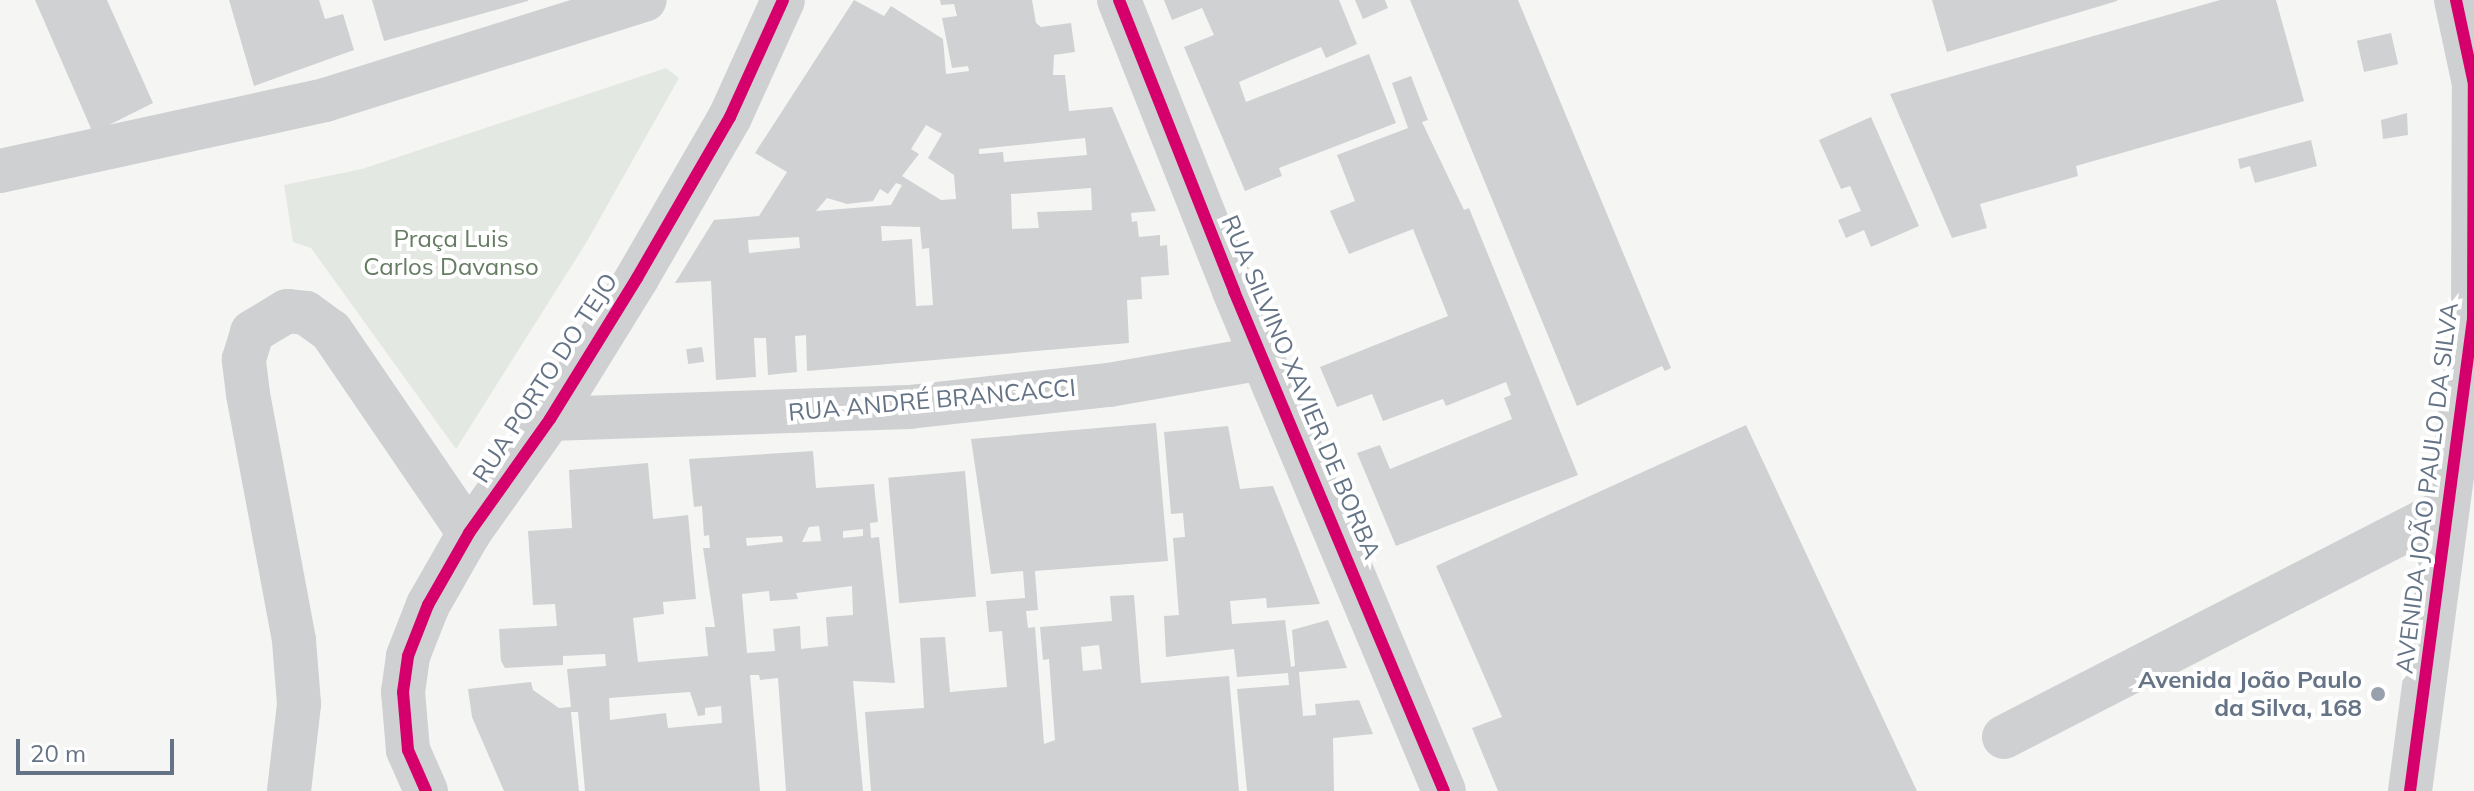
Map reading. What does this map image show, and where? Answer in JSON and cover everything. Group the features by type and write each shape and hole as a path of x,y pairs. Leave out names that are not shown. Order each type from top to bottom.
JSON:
{"street":[{"path":"0,171 325,100 645,0"},
{"name":"RUA PORTO DO TEJO","path":"426,791 408,750 403,692 408,656 428,605 469,533 550,419 730,117 783,0"},
{"name":"RUA SILVINO XAVIER DE BORBA","path":"1119,0 1263,358 1444,791"},
{"name":"AVENIDA JOÃO PAULO DA SILVA","path":"2410,791 2447,509 2470,374 2474,84 2456,0"},
{"path":"289,791 299,704 297,672 248,394 244,359 252,332 287,311 306,313 331,331 469,533"},
{"name":"RUA ANDRÉ BRANCACCI","path":"550,419 909,407 1109,385 1263,358"},
{"path":"2004,737 2447,509"}],"green space":[{"name":"Praça Luis Carlos Davanso","path":"666,68 679,78 586,243 456,449 311,248 293,242 284,185 362,169"}],"building":[{"path":"35,0 107,0 153,103 93,133"},
{"path":"229,0 319,0 325,19 343,14 354,50 254,86"},
{"path":"372,0 528,0 528,1 384,41"},
{"path":"854,0 884,16 891,6 943,39 946,74 969,71 968,66 952,68 942,18 957,16 954,4 941,5 940,0 1032,0 1036,23 1041,27 1071,23 1075,52 1054,55 1053,75 1065,75 1069,111 1112,107 1156,211 1131,213 1132,222 1137,221 1139,237 1160,235 1160,246 1167,245 1169,275 1141,277 1142,299 1127,300 1129,343 807,371 806,335 795,336 797,372 768,375 766,338 754,338 756,377 716,380 711,281 675,283 714,220 759,216 787,172 755,153","holes":["926,125 942,134 928,158 954,175 956,199 941,200 902,176 919,154 911,149","1085,138 1087,155 1004,162 1003,152 979,154 979,149","896,183 902,185 891,205 816,211 827,198 847,204 873,201 880,189 888,194","1091,188 1092,210 1037,212 1039,228 1012,229 1011,194","881,226 920,227 922,249 929,248 933,305 916,306 912,239 882,241","799,237 800,248 749,253 748,240"]},
{"path":"1164,0 1339,0 1357,44 1326,58 1321,47 1239,82 1246,102 1369,54 1396,123 1279,168 1282,176 1245,191 1184,47 1214,35 1202,8 1172,20"},
{"path":"1355,0 1385,0 1388,8 1363,19"},
{"path":"1410,0 1518,0 1671,368 1665,371 1662,366 1577,406"},
{"path":"1932,0 2117,0 2117,1 1947,52"},
{"path":"2220,0 2276,0 2304,101 2076,166 2078,176 1980,204 1987,228 1952,238 1890,94"},
{"path":"2391,33 2398,64 2364,72 2357,41"},
{"path":"1411,76 1428,120 1422,122 1464,210 1469,208 1578,475 1396,546 1357,453 1380,445 1390,469 1512,419 1504,398 1511,395 1506,382 1446,406 1443,399 1383,421 1372,394 1337,407 1320,367 1448,316 1413,229 1349,254 1330,211 1355,201 1337,155 1408,128 1392,83"},
{"path":"2407,113 2408,135 2383,139 2381,120"},
{"path":"1871,117 1919,226 1871,247 1864,230 1846,238 1838,220 1861,211 1850,186 1841,189 1819,140"},
{"path":"2311,140 2317,166 2255,183 2250,166 2240,169 2238,159"},
{"path":"702,347 704,362 688,364 686,349"},
{"path":"1156,423 1168,561 1035,571 1038,610 1026,611 1028,628 1035,627 1044,744 1055,740 1049,659 1043,660 1040,627 1112,621 1110,596 1134,595 1141,683 1229,676 1239,791 871,791 865,712 924,708 920,638 945,637 950,692 1007,687 1002,631 989,632 986,601 1025,598 1023,571 991,574 971,439","holes":["1099,645 1102,669 1083,671 1081,647"]},
{"path":"1746,425 1917,791 1498,791 1472,728 1502,717 1436,566"},
{"path":"1228,426 1240,489 1273,486 1320,604 1267,608 1266,598 1230,601 1232,624 1285,620 1291,667 1295,666 1292,630 1328,620 1347,668 1299,672 1303,716 1316,715 1315,704 1359,700 1373,734 1333,738 1334,791 1247,791 1237,689 1289,685 1288,673 1237,677 1234,649 1166,657 1164,616 1179,615 1173,538 1185,537 1183,513 1171,514 1164,432"},
{"path":"813,451 816,488 874,484 878,522 870,523 871,538 879,537 895,683 853,681 863,791 786,791 778,678 760,680 759,675 750,675 760,791 585,791 578,712 571,712 579,791 504,791 472,717 468,689 531,682 533,690 559,708 571,707 567,669 606,666 605,654 563,656 563,665 505,668 501,661 499,629 557,626 555,604 533,605 528,531 572,528 569,470 648,463 653,519 688,515 696,599 663,602 664,614 633,618 638,662 708,656 705,627 715,627 703,548 710,548 709,535 704,536 702,506 694,507 689,459","holes":["819,526 821,541 802,542 809,527","863,529 863,536 843,538 843,531","782,536 783,542 747,546 746,538","852,586 853,615 826,617 828,646 801,649 800,626 773,629 775,651 747,653 742,594 769,591 770,601 798,599 796,593","690,692 698,716 705,715 705,708 721,706 722,723 668,728 666,713 610,720 609,698"]},
{"path":"965,471 976,597 899,603 888,478"}],"cycle path":[{"path":"426,791 408,750 403,692 408,656 428,605 469,533 550,419 637,278 730,117 783,0"},
{"path":"1119,0 1234,291 1444,791"},
{"path":"2410,791 2473,319 2474,84 2456,0"}],"place":[{"name":"Avenida João Paulo da Silva, 168","path":"2378,694"}]}
